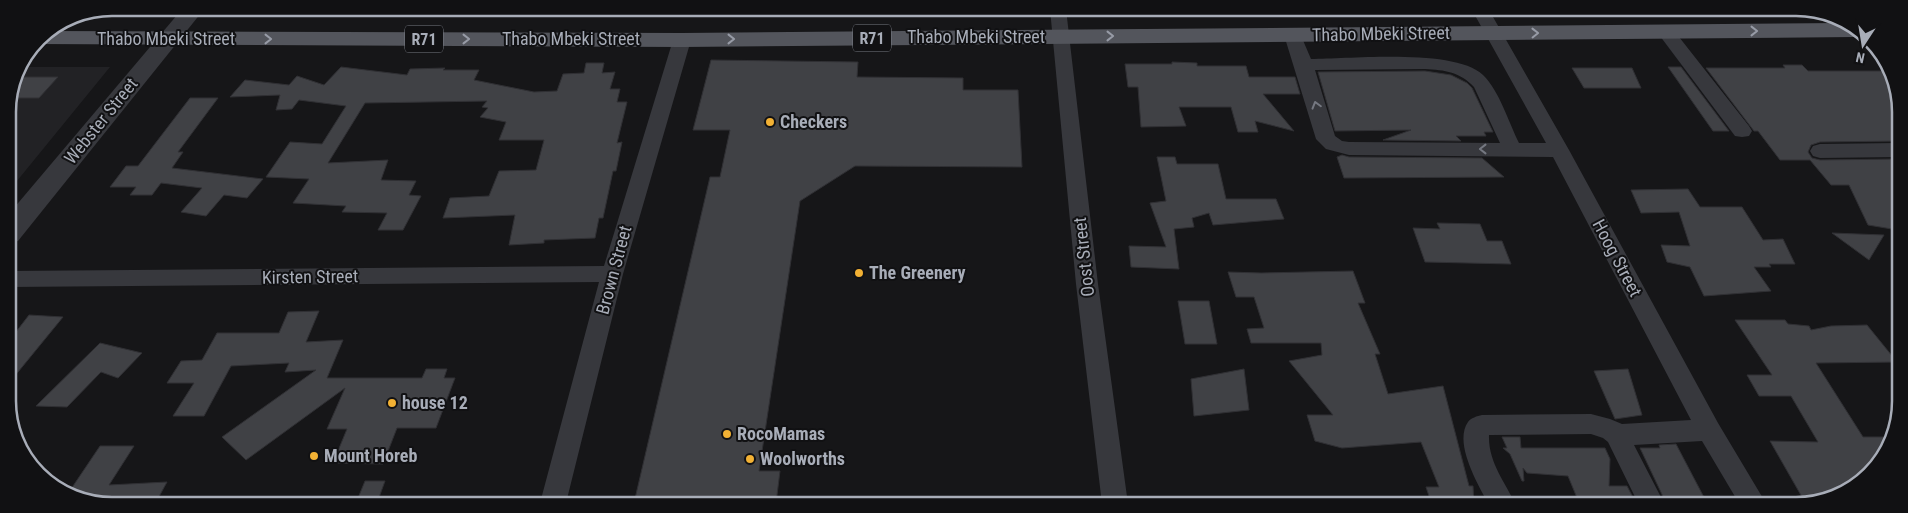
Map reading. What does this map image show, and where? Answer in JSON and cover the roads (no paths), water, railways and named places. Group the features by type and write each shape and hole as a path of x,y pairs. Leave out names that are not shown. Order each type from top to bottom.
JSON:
{"main road":[{"name":"Thabo Mbeki Street","path":"51,38 682,40 1846,30"}],"street":[{"name":"Webster Street","path":"16,224 187,16"},
{"name":"Oost Street","path":"1059,16 1087,284 1114,497"},
{"name":"Hoog Street","path":"1483,16 1559,150 1709,430 1749,497"},
{"path":"1666,32 1742,131"},
{"path":"1293,35 1326,139 1336,147 1359,149 1559,150"},
{"name":"Brown Street","path":"554,497 612,274 682,40"},
{"path":"1304,65 1425,63 1443,64 1466,70 1482,84 1512,149"},
{"path":"1820,151 1892,150"},
{"name":"Kirsten Street","path":"16,280 612,274"},
{"path":"1499,497 1477,455 1475,445 1477,428 1482,425 1591,424 1610,429 1617,435 1648,497"},
{"path":"1617,435 1709,430"}],"place":[{"name":"Checkers","path":"770,122"},
{"name":"The Greenery","path":"859,273"},
{"name":"house 12","path":"392,403"},
{"name":"RocoMamas","path":"727,434"},
{"name":"Mount Horeb","path":"314,456"},
{"name":"Woolworths","path":"750,459"}]}
